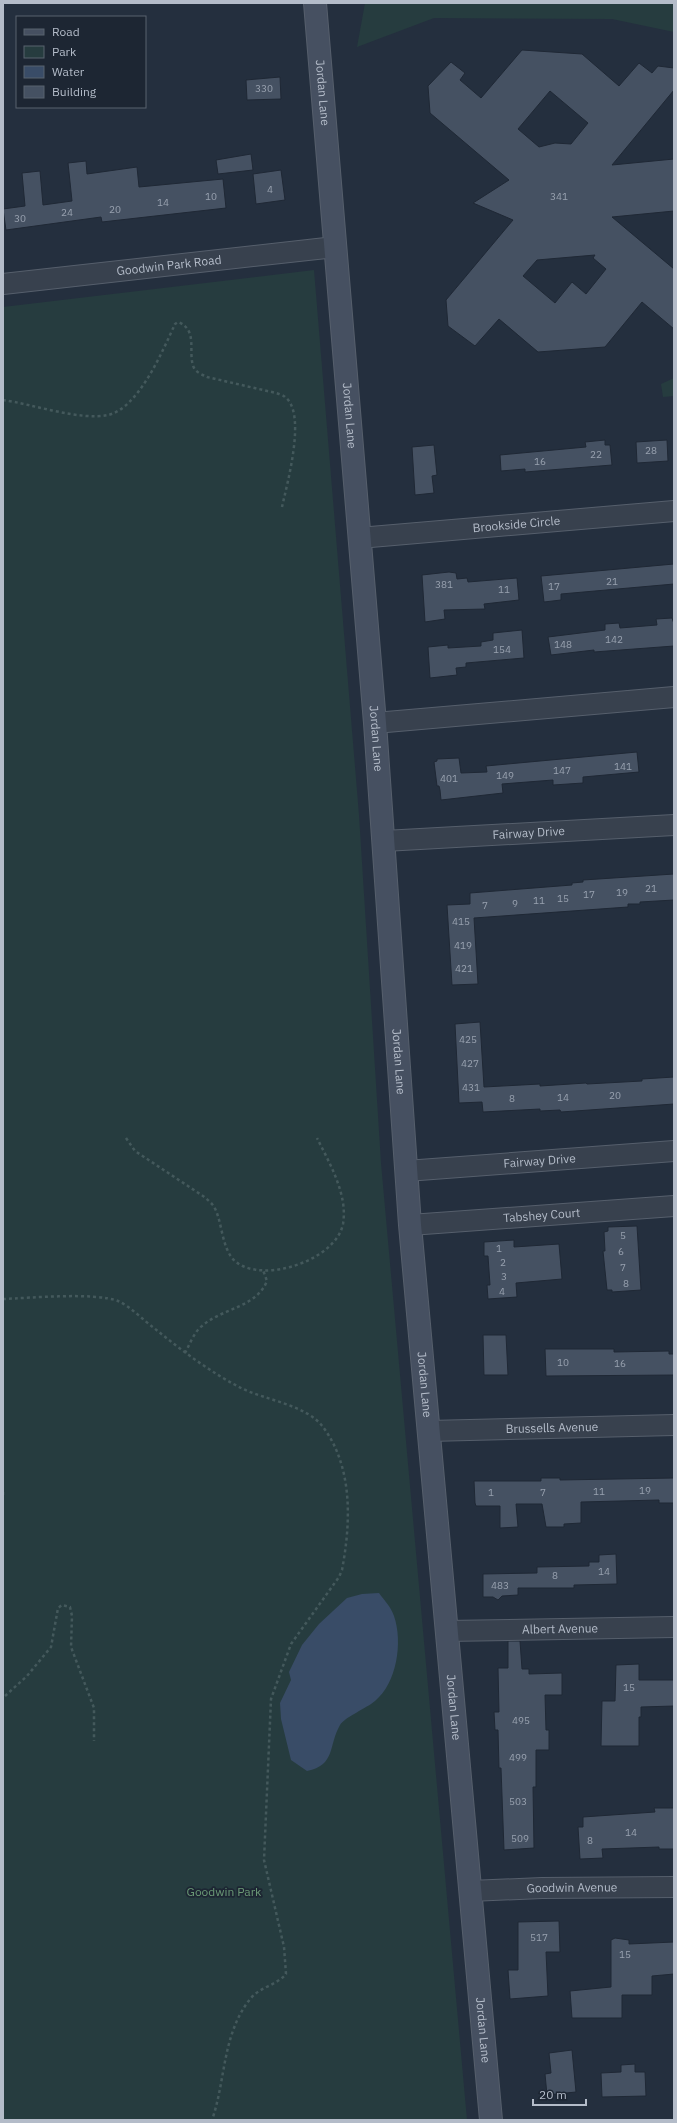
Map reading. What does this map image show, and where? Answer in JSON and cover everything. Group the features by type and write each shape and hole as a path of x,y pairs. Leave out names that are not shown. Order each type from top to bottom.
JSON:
{"main road":[{"name":"Jordan Lane","path":"315,3 375,723 410,1225 491,2120"}],"street":[{"name":"Goodwin Park Road","path":"3,284 335,247"},
{"name":"Brookside Circle","path":"359,538 674,511"},
{"path":"375,723 674,697"},
{"name":"Fairway Drive","path":"384,841 674,824"},
{"name":"Fairway Drive","path":"406,1171 674,1151"},
{"name":"Tabshey Court","path":"410,1225 674,1206"},
{"name":"Brussells Avenue","path":"429,1431 674,1425"},
{"name":"Albert Avenue","path":"446,1631 674,1627"},
{"name":"Goodwin Avenue","path":"470,1891 542,1888 674,1887"}],"path":[{"path":"3,400 78,414 111,414 138,393 155,367 175,324 178,322 185,325 189,331 193,364 198,372 207,377 285,397 291,407 295,428 294,445 282,507"},
{"path":"126,1138 135,1150 213,1204 224,1240 235,1261 245,1267 263,1270 279,1270 307,1260 332,1245 342,1226 344,1215 340,1191 317,1138"},
{"path":"185,1352 200,1327 221,1314 254,1299 267,1281 263,1270"},
{"path":"3,1298 96,1297 119,1301 185,1352 241,1388 303,1412 318,1421 337,1454 345,1478 348,1500 347,1526 342,1570 339,1577 291,1644 271,1698 264,1860 284,1946 286,1974 283,1978 259,1991 241,2012 228,2045 212,2120"},
{"path":"5,1696 32,1671 51,1647 58,1608 62,1605 70,1607 72,1616 71,1647 94,1708 94,1741"}],"green space":[{"path":"365,3 674,3 674,32 612,19 434,18 357,47"},
{"name":"Goodwin Park","path":"314,270 359,815 381,1163 467,2120 3,2120 3,307"},
{"path":"674,378 674,396 663,397 661,384"}],"water":[{"path":"379,1593 391,1610 397,1626 398,1650 389,1684 375,1701 346,1719 340,1725 327,1759 323,1764 307,1771 291,1760 281,1719 280,1703 291,1680 289,1672 302,1645 319,1624 347,1598 362,1594"}],"building":[{"path":"522,50 582,54 619,86 639,63 652,73 658,66 674,68 674,90 612,165 674,159 674,211 612,217 674,269 674,329 642,302 605,347 538,352 499,319 475,346 448,326 446,300 513,220 473,203 509,180 430,113 428,86 451,62 465,73 460,80 481,98","holes":["550,91 588,123 571,144 555,143 539,147 518,129","595,255 593,258 606,269 586,294 572,282 555,303 523,276 537,260"]},
{"path":"280,77 281,99 247,100 246,80"},
{"path":"251,154 253,170 218,174 216,160"},
{"path":"86,161 87,174 137,167 139,187 223,179 226,208 102,222 101,217 6,230 3,209 25,206 22,173 40,171 43,205 72,201 68,163"},
{"path":"281,170 285,200 256,204 253,174"},
{"path":"605,440 605,445 610,445 612,465 525,472 525,469 501,471 500,455 586,447 585,442"},
{"path":"667,440 668,461 637,463 636,442"},
{"path":"434,445 437,475 432,476 434,493 415,495 412,447"},
{"path":"674,564 674,584 561,594 561,600 544,602 541,576"},
{"path":"449,572 456,573 457,579 467,578 468,582 517,578 519,600 484,604 485,609 444,610 445,619 425,622 422,575"},
{"path":"672,618 674,624 674,646 594,652 594,650 551,655 548,637 605,630 605,624 619,623 620,628 657,625 656,619"},
{"path":"522,630 524,658 466,663 466,667 456,668 457,675 430,678 428,647 448,645 448,648 481,646 481,642 493,640 493,633"},
{"path":"637,752 639,772 583,777 583,783 553,785 553,780 502,784 503,793 441,800 439,786 437,786 434,762 437,761 437,759 459,758 461,773 487,772 486,766"},
{"path":"674,874 674,900 640,902 640,904 628,904 628,907 474,918 478,984 452,985 447,905 470,904 470,893 572,885 572,883 583,882 583,880"},
{"path":"480,1022 484,1087 540,1084 540,1086 587,1084 642,1081 642,1079 674,1077 674,1104 561,1112 560,1110 540,1111 540,1109 483,1112 482,1102 459,1103 455,1024"},
{"path":"637,1226 641,1290 612,1292 612,1290 607,1290 603,1251 605,1251 604,1232 608,1231 608,1227"},
{"path":"514,1240 514,1247 559,1244 562,1279 516,1283 517,1297 488,1299 487,1285 490,1285 488,1256 484,1256 484,1242"},
{"path":"483,1335 506,1335 508,1375 484,1375"},
{"path":"545,1349 614,1349 614,1352 669,1351 669,1354 674,1354 674,1375 546,1376"},
{"path":"541,1478 560,1478 560,1480 674,1478 674,1503 659,1503 659,1500 581,1502 581,1523 564,1524 564,1527 546,1527 542,1504 516,1504 518,1527 500,1528 500,1506 476,1506 474,1481 541,1481"},
{"path":"616,1554 617,1584 574,1585 574,1588 518,1588 518,1595 502,1596 498,1600 493,1597 483,1597 483,1574 537,1573 537,1567 589,1566 589,1562 599,1562 599,1555"},
{"path":"508,1641 520,1641 522,1669 529,1669 529,1674 562,1673 562,1695 545,1695 546,1730 549,1730 549,1750 536,1750 536,1787 533,1787 534,1848 504,1850 501,1768 499,1768 498,1730 495,1730 494,1712 499,1712 498,1668 508,1668"},
{"path":"639,1664 639,1680 674,1680 674,1706 641,1707 641,1717 639,1717 639,1746 601,1746 602,1701 615,1701 616,1665"},
{"path":"654,1808 674,1808 674,1849 659,1849 659,1847 602,1849 603,1858 580,1859 578,1827 583,1827 583,1817 655,1812"},
{"path":"559,1921 560,1952 546,1952 548,1996 510,1999 508,1970 518,1970 518,1922"},
{"path":"615,1938 629,1940 629,1944 674,1942 674,1974 652,1976 652,1995 622,1995 622,2018 572,2018 570,1991 611,1987 611,1940"},
{"path":"572,2050 576,2092 547,2095 545,2074 551,2073 549,2053"},
{"path":"635,2064 635,2072 645,2072 646,2096 602,2097 601,2073 621,2072 621,2065"}]}
